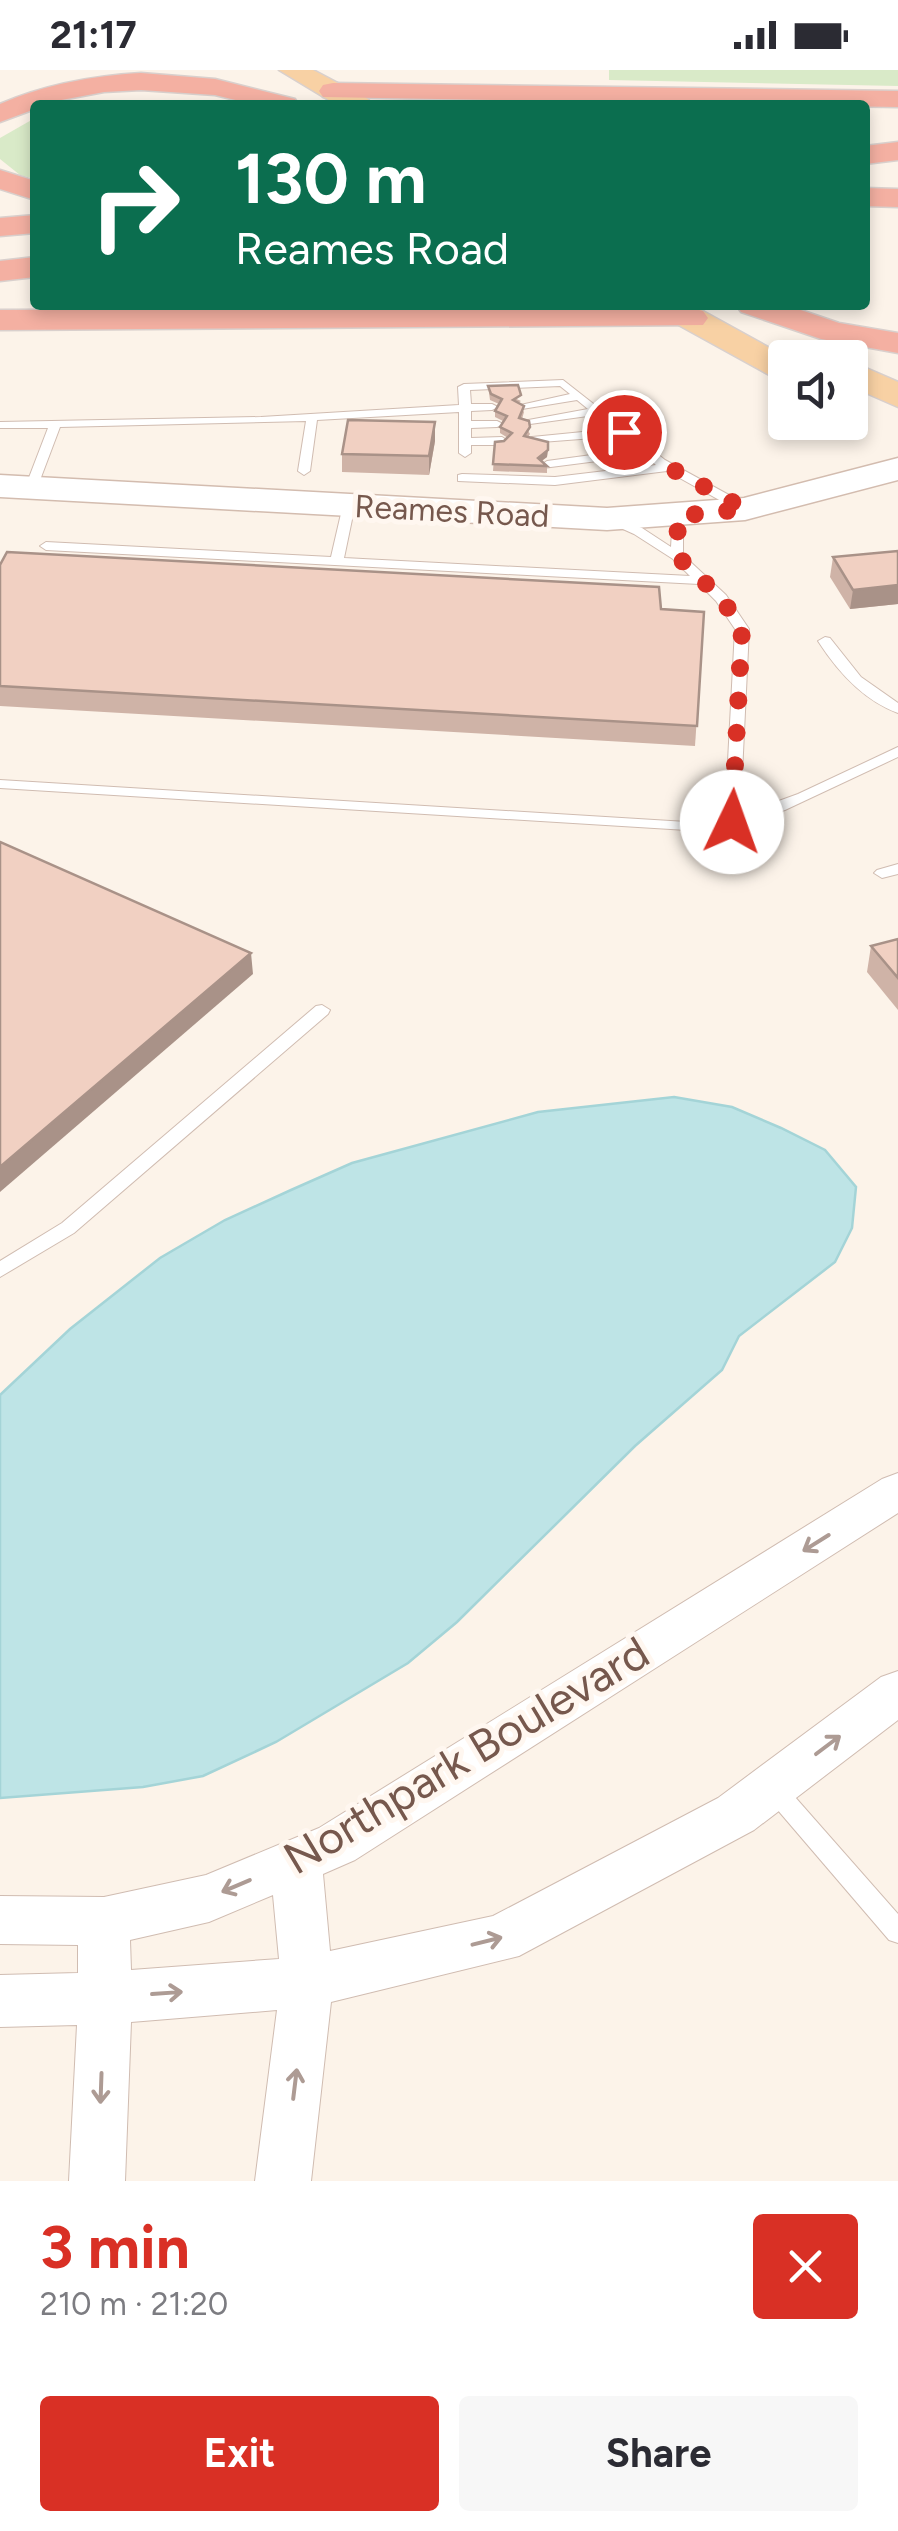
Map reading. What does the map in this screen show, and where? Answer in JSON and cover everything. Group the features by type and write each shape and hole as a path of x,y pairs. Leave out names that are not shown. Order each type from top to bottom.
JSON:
{"highway":[{"path":"36,100 131,82 213,86 266,100"},
{"path":"616,100 898,99"},
{"path":"0,114 30,102"},
{"path":"870,142 898,139"},
{"path":"870,154 898,151"},
{"path":"870,171 898,168"},
{"path":"0,179 30,189"},
{"path":"870,183 898,180"},
{"path":"870,197 898,198"},
{"path":"0,227 30,224"},
{"path":"0,240 30,237"},
{"path":"0,258 30,255"},
{"path":"0,271 30,268"},
{"path":"768,310 833,332 898,344"},
{"path":"0,320 679,312"}],"main road":[{"path":"246,70 331,100"},
{"path":"293,70 333,100"},
{"path":"737,310 791,340"},
{"path":"679,312 768,361"},
{"path":"868,381 898,396"},
{"path":"868,413 898,429"},
{"name":"Reames Road","path":"8,488 349,506 464,466 607,519 745,509 898,468"}],"street":[{"name":"Northpark Boulevard","path":"0,1920 104,1921 209,1898 336,1844 898,1490"},
{"path":"0,2001 104,1998 307,1982 501,1939 736,1814 898,1692"},
{"path":"283,2181 307,1982 296,1861"},
{"path":"97,2181 104,1921"}],"lane":[{"path":"464,466 464,387 563,383 669,468 745,509"},
{"path":"522,406 579,396"},
{"path":"0,426 312,417 492,407"},
{"path":"527,423 597,411"},
{"path":"304,471 312,417"},
{"path":"8,488 54,424"},
{"path":"466,424 497,424"},
{"path":"532,441 624,432"},
{"path":"464,466 498,446"},
{"path":"547,459 646,451"},
{"path":"464,466 554,481 669,468"},
{"path":"337,561 349,506"},
{"path":"677,556 678,516"},
{"path":"607,519 638,531 677,556 734,612 742,629 732,822"},
{"path":"46,546 702,580"},
{"path":"825,640 841,667 858,684 898,709"},
{"path":"0,784 703,827 806,799 898,751"},
{"path":"0,1270 68,1228 322,1010"},
{"path":"772,1787 898,1932"}],"green space":[{"path":"609,70 898,70 898,86 609,80"},
{"path":"30,121 30,178 20,175 0,159 0,138"}],"water":[{"path":"674,1097 732,1107 825,1150 856,1187 852,1228 835,1262 739,1336 722,1370 635,1446 457,1622 408,1663 276,1742 203,1776 143,1787 0,1798 0,1395 70,1329 160,1258 225,1220 352,1163 538,1112"}],"building":[{"path":"518,385 521,395 513,400 524,406 519,418 529,421 530,427 524,436 548,442 548,450 538,458 547,466 493,464 495,442 504,441 512,433 500,427 507,416 495,411 502,399 491,394 488,386"},
{"path":"348,420 435,422 429,456 342,454"},
{"path":"898,551 898,585 853,590 833,557"},
{"path":"7,552 659,587 661,609 704,612 697,726 0,686 0,565"},
{"path":"0,842 251,953 0,1167"},
{"path":"898,939 898,978 871,946"}],"route":[{"path":"624,432 661,463 745,509 678,516 675,536 677,556 734,612 742,629 732,822"}]}
